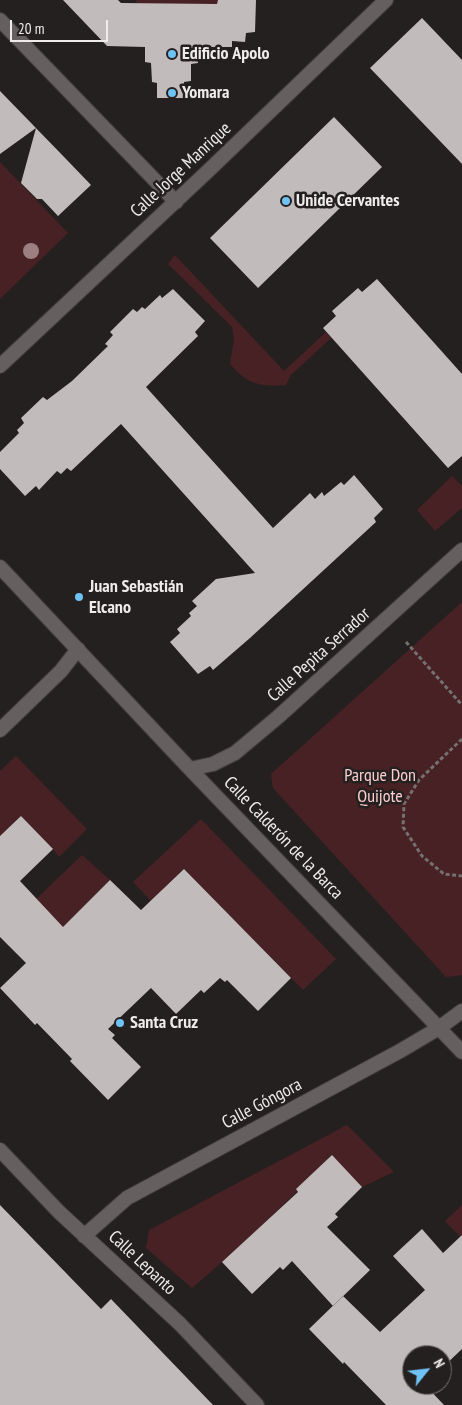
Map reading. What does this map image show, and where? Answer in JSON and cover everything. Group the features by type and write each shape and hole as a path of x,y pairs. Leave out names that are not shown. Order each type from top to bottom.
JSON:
{"street":[{"name":"Calle Jorge Manrique","path":"0,366 176,202 386,0"},
{"path":"0,20 176,202"},
{"name":"Calle Pepita Serrador","path":"190,769 213,764 236,753 462,550"},
{"name":"Calle Calderón de la Barca","path":"0,567 190,769 462,1052"},
{"path":"0,730 61,671 78,649"},
{"name":"Calle Góngora","path":"84,1236 127,1198 400,1051 439,1028 462,1011"},
{"name":"Calle Lepanto","path":"0,1150 84,1236 180,1324 257,1405"}],"path":[{"path":"406,642 462,705"},
{"path":"462,740 419,780 404,804 403,827 422,856 444,874 462,876"}],"green space":[{"path":"137,0 219,0 217,4 176,11 135,2"},
{"path":"0,162 68,233 0,299"},
{"path":"175,255 284,371 326,332 331,338 291,375 286,385 261,385 248,380 230,364 234,339 232,327 168,264"},
{"path":"452,476 462,486 462,508 435,531 417,510"},
{"name":"Parque Don Quijote","path":"462,602 462,975 446,977 273,788 271,774"},
{"path":"16,756 87,829 59,857 21,816 0,836 0,771"},
{"path":"201,819 336,959 303,990 255,941 252,943 184,869 151,901 133,882"},
{"path":"82,855 110,880 85,905 70,940 34,901"},
{"path":"347,1125 394,1172 362,1187 331,1155 264,1224 192,1288 146,1248 149,1230"},
{"path":"462,1205 462,1235 460,1237 445,1221"}],"building":[{"name":"Edificio Apolo","path":"63,0 217,4 218,0 256,0 255,32 246,33 245,42 232,41 232,47 198,47 198,63 191,64 191,81 184,82 184,98 157,98 157,83 152,82 151,63 145,62 145,47 107,46"},
{"path":"422,18 462,60 462,164 370,68"},
{"path":"0,91 36,128 0,154"},
{"path":"334,117 382,167 258,288 210,238"},
{"path":"36,128 91,185 58,216 42,199 37,199 21,183"},
{"path":"377,279 462,374 462,456 448,468 323,328 336,316 332,311 358,288 362,292"},
{"path":"173,289 205,321 195,332 198,336 146,387 273,528 310,493 315,499 322,492 324,496 341,482 344,485 354,475 383,509 374,518 376,522 250,638 213,670 210,666 198,674 170,642 180,633 177,629 191,616 189,613 197,606 192,601 216,579 255,573 121,424 71,471 67,468 61,474 57,471 39,490 36,486 25,496 0,469 0,452 19,433 17,430 24,423 21,418 43,397 47,400 72,381 108,346 105,344 113,335 110,332 133,309 137,312 142,307 145,309 160,295 162,298"},
{"path":"21,816 53,849 20,881 63,927 110,880 141,910 184,869 291,978 258,1011 227,980 225,982 220,978 204,993 201,990 176,1014 151,988 108,1029 115,1035 112,1038 141,1067 108,1100 70,1061 72,1059 37,1023 35,1025 0,988 26,963 0,937 0,836"},
{"path":"332,1155 362,1187 335,1214 338,1217 327,1227 370,1270 333,1306 292,1261 283,1270 280,1267 252,1294 222,1262 298,1192 296,1189"},
{"path":"0,1205 101,1309 111,1299 213,1405 0,1405"},
{"path":"422,1229 443,1253 462,1235 462,1349 452,1358 452,1345 402,1345 402,1395 434,1395 444,1405 386,1405 309,1329 343,1296 380,1332 425,1290 393,1256"}],"place":[{"name":"Edificio Apolo","path":"172,54"},
{"name":"Yomara","path":"172,93"},
{"name":"Unide Cervantes","path":"286,201"},
{"name":"Juan Sebastián Elcano","path":"79,597"},
{"name":"Santa Cruz","path":"120,1023"}]}
